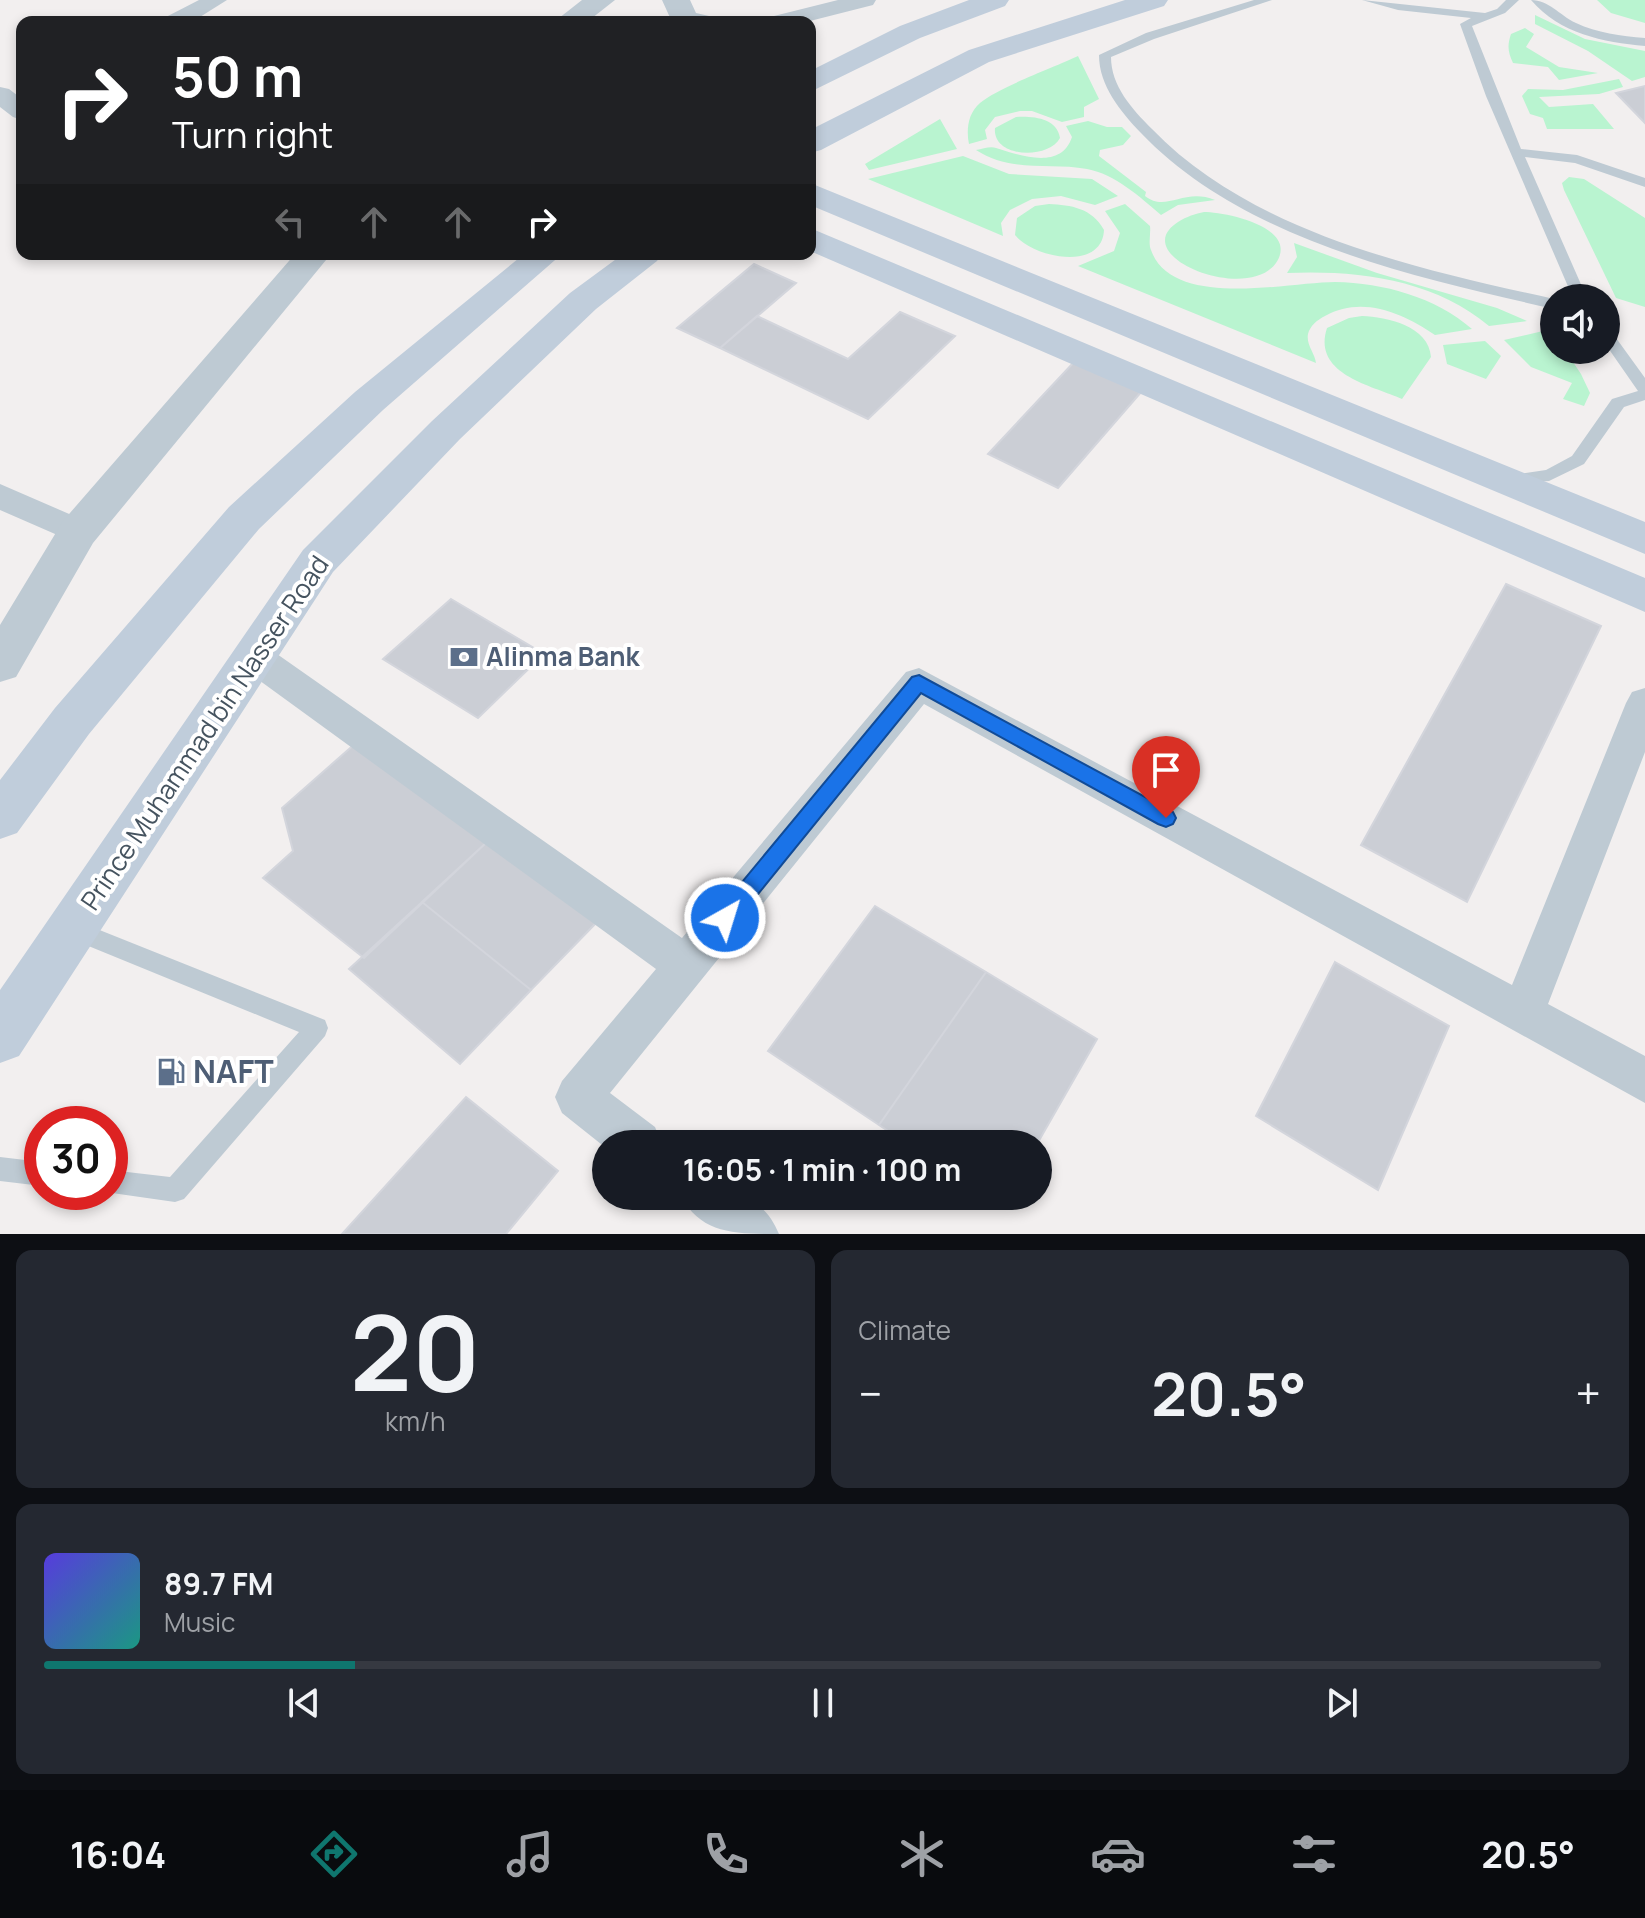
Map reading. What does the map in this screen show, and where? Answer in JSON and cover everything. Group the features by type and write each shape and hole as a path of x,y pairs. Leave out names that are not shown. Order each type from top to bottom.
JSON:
{"main road":[{"path":"816,80 910,32 995,0"},
{"path":"816,140 979,56 1154,0"},
{"path":"816,195 1645,539"},
{"path":"816,241 1645,596"},
{"path":"0,818 72,721 244,518 369,401 538,260"},
{"name":"Prince Muhammad bin Nasser Road","path":"0,1037 318,561 446,430 583,301 637,260"}],"street":[{"path":"185,16 216,0"},
{"path":"577,16 601,0"},
{"path":"802,16 865,0"},
{"path":"0,94 16,107"},
{"path":"0,664 78,532 309,260"},
{"path":"0,496 78,532"},
{"path":"254,657 686,965"},
{"path":"620,1130 578,1097 919,683 1645,1081"},
{"path":"1522,1014 1645,703"},
{"path":"723,1210 754,1234"}],"lane":[{"path":"1266,0 1150,36 1105,55 1110,81 1146,135 1171,159 1206,182 1318,237 1389,263 1540,301"},
{"path":"1368,0 1398,7 1482,16"},
{"path":"1513,0 1501,11 1466,24 1516,152 1574,284"},
{"path":"1537,0 1561,21 1604,36 1645,42"},
{"path":"1516,152 1577,159 1645,183"},
{"path":"1503,480 1549,475 1578,460 1618,403 1645,392 1620,355"},
{"path":"72,929 317,1028 175,1190 128,1184"},
{"path":"0,1169 24,1172"}],"green space":[{"path":"1597,0 1645,0 1645,23 1611,13"},
{"path":"1535,15 1585,39 1645,51 1645,77 1632,81 1588,51 1535,24"},
{"path":"1525,28 1534,34 1526,47 1559,67 1598,73 1559,80 1548,67 1513,63 1509,49 1511,34"},
{"path":"1078,56 1099,99 1084,107 1084,117 1062,122 1032,111 1020,111 995,117 985,130 987,139 969,144 969,122 980,103 1012,84"},
{"path":"1619,79 1623,87 1599,94 1539,97 1549,107 1593,104 1614,129 1547,129 1543,118 1530,114 1522,96 1528,89 1563,90"},
{"path":"1016,117 1049,122 1060,138 1044,150 1011,150 996,138 995,128"},
{"path":"940,119 957,149 869,170 865,164"},
{"path":"1088,121 1107,127 1122,127 1131,136 1123,145 1100,150 1099,156 1146,192 1145,196 1153,201 1194,196 1215,200 1178,205 1161,215 1127,187 1097,172 1073,167 1003,162 976,150 994,147 1027,157 1049,157 1067,148 1072,137 1066,126"},
{"path":"963,156 1009,174 1092,179 1118,196 1095,205 1061,196 1032,199 1010,210 1001,223 1003,236 868,179"},
{"path":"1569,177 1584,179 1645,218 1645,307 1620,299 1620,284 1609,284 1562,183"},
{"path":"1049,204 1087,212 1099,223 1104,230 1100,243 1092,252 1080,256 1051,255 1024,243 1015,235 1017,218 1035,206"},
{"path":"1125,204 1150,226 1150,247 1163,269 1182,280 1234,288 1335,282 1372,285 1425,300 1472,329 1435,335 1410,320 1382,309 1353,307 1339,310 1319,319 1309,331 1308,342 1316,363 1078,266 1114,251 1120,233 1105,211"},
{"path":"1204,212 1242,219 1269,231 1278,240 1281,250 1276,263 1267,272 1241,279 1197,271 1175,258 1165,241 1167,234 1178,222"},
{"path":"1294,243 1377,273 1497,308 1527,321 1489,326 1444,297 1393,281 1340,273 1287,273 1297,257"},
{"path":"1362,316 1405,325 1423,338 1428,346 1431,357 1402,399 1347,376 1328,357 1325,344 1327,328"},
{"path":"1540,332 1540,364 1574,364 1590,393 1584,406 1563,399 1572,383 1531,367 1504,340"},
{"path":"1485,341 1501,356 1486,379 1447,364 1443,345"}],"building":[{"path":"1645,86 1645,123 1616,93"},
{"path":"754,264 796,283 720,348 677,328"},
{"path":"900,312 955,336 868,419 720,348 757,316 848,359"},
{"path":"1075,361 1142,391 1058,488 988,454"},
{"path":"1506,584 1601,626 1467,902 1361,845"},
{"name":"Alinma Bank","path":"451,599 544,654 478,718 383,659"},
{"path":"357,742 489,840 364,958 263,878 293,851 282,808"},
{"path":"489,840 597,922 531,990 422,902"},
{"path":"422,902 531,990 460,1064 349,969"},
{"path":"875,906 986,972 879,1125 768,1051"},
{"path":"1335,962 1449,1026 1378,1190 1256,1116"},
{"path":"986,972 1097,1039 1045,1130 887,1130 879,1125"},
{"path":"466,1097 558,1171 506,1234 342,1234"}],"place":[{"name":"Alinma Bank","path":"464,657"},
{"name":"NAFT","path":"171,1072"}],"route":[{"path":"725,918 919,683 1166,818"}]}
